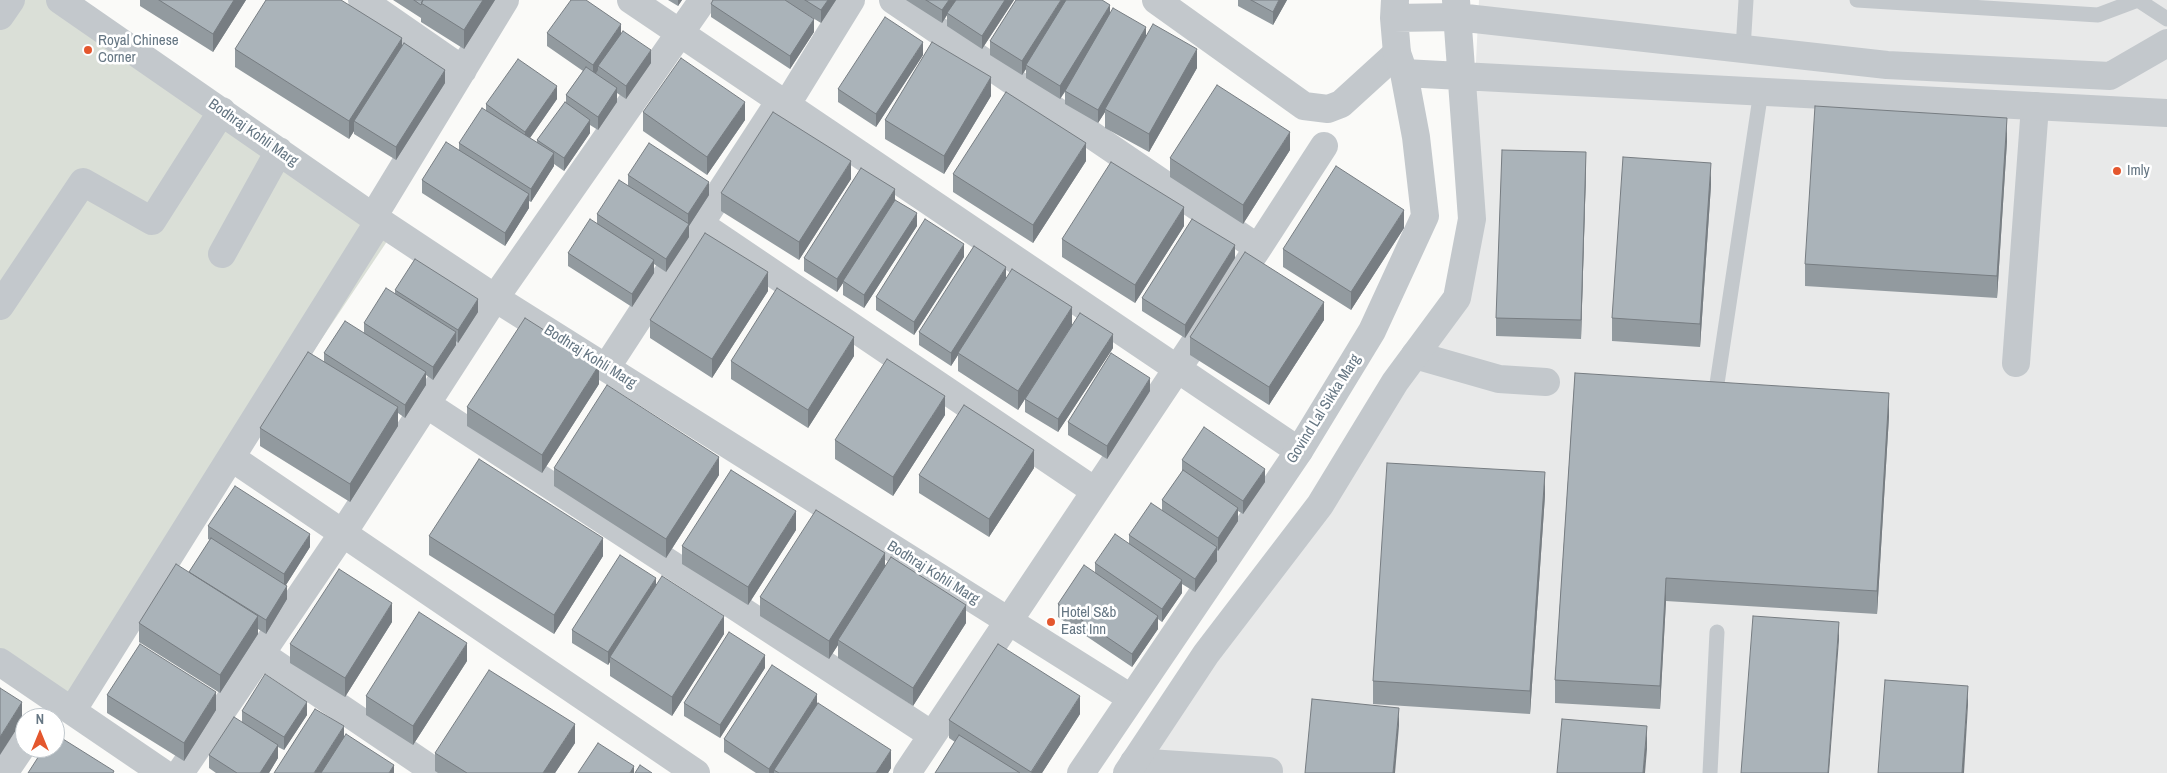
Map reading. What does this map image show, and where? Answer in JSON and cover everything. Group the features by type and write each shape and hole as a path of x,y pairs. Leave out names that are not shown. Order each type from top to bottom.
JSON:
{"street":[{"path":"0,16 11,0"},
{"name":"Bodhraj Kohli Marg","path":"60,0 376,219 495,298 1131,698"},
{"path":"362,0 462,70"},
{"path":"57,708 232,458 505,0"},
{"path":"631,0 1300,451"},
{"path":"180,773 343,533 495,298 703,0"},
{"path":"606,368 700,224 851,0"},
{"path":"893,0 1258,248"},
{"path":"1156,0 1304,106 1328,109 1342,104 1401,63 1462,76 2167,113"},
{"path":"1130,768 1206,654 1320,505 1395,382 1457,298 1472,219 1456,8"},
{"path":"1395,9 1456,8 1743,49 1886,65 2110,76 2167,43"},
{"name":"Govind Lal Sikka Marg","path":"1081,773 1300,451 1372,331 1425,216 1416,137 1401,63 1395,9"},
{"path":"2016,363 2035,106"},
{"path":"0,306 83,182 152,220 222,111"},
{"path":"907,773 1178,369 1324,146"},
{"path":"222,254 279,151"},
{"path":"700,224 1095,491"},
{"path":"1415,355 1499,379 1546,382"},
{"path":"426,404 932,735"},
{"path":"232,458 696,773"},
{"path":"261,654 437,773"},
{"path":"0,662 55,708"},
{"path":"65,714 163,773"},
{"path":"4,773 15,757"},
{"path":"1130,768 1270,771"}],"lane":[{"path":"1743,49 1746,0"},
{"path":"1857,0 2098,15 2138,0 2161,11"},
{"path":"1696,395 1715,397 1761,91"},
{"path":"1710,773 1717,632"}],"shaded area":[{"path":"0,0 60,0 394,231 72,711 0,664"},
{"path":"1479,0 2167,0 2167,773 1135,773 1465,288"}],"building":[{"path":"159,0 234,0 213,34"},
{"path":"266,0 341,0 402,38 349,121 235,49"},
{"path":"414,0 423,0 421,5"},
{"path":"423,0 483,0 464,30 421,3"},
{"path":"571,0 586,0 621,24 593,65 547,33"},
{"path":"713,0 785,0 814,19 790,56 711,4"},
{"path":"805,0 828,0 821,10"},
{"path":"926,0 949,0 942,10"},
{"path":"956,0 1005,0 982,36 947,13"},
{"path":"1016,0 1061,0 1022,61 990,41"},
{"path":"1066,0 1102,0 1110,5 1060,86 1026,65"},
{"path":"1251,0 1279,0 1273,12"},
{"path":"1113,8 1146,27 1098,110 1065,91"},
{"path":"885,17 923,42 876,114 838,89"},
{"path":"1153,24 1197,49 1149,134 1105,109"},
{"path":"623,31 651,50 626,86 598,66"},
{"path":"932,42 991,77 944,156 885,120"},
{"path":"404,43 445,70 396,147 354,121"},
{"path":"681,58 745,102 707,157 643,112"},
{"path":"518,59 557,86 525,132 486,104"},
{"path":"586,67 617,88 598,117 566,95"},
{"path":"1217,85 1290,132 1243,205 1170,158"},
{"path":"1006,92 1086,143 1033,225 953,174"},
{"path":"565,102 590,120 564,158 537,140"},
{"path":"1815,106 2007,118 1997,276 1805,264"},
{"path":"482,108 554,153 531,189 459,143"},
{"path":"773,112 851,161 799,242 721,193"},
{"path":"446,142 529,194 505,233 422,180"},
{"path":"649,143 709,182 688,214 628,175"},
{"path":"1502,150 1586,152 1581,320 1496,318"},
{"path":"1623,157 1711,163 1700,324 1612,318"},
{"path":"1111,162 1184,207 1135,285 1062,239"},
{"path":"1336,166 1404,210 1351,292 1283,249"},
{"path":"861,168 895,189 837,279 804,258"},
{"path":"619,180 689,224 666,259 597,214"},
{"path":"895,200 917,213 864,295 843,281"},
{"path":"590,219 654,260 632,294 568,253"},
{"path":"925,219 964,244 914,322 876,297"},
{"path":"1192,219 1235,245 1185,325 1142,298"},
{"path":"705,233 768,272 712,359 650,320"},
{"path":"974,246 1006,267 951,353 919,332"},
{"path":"1245,252 1324,302 1269,387 1190,337"},
{"path":"415,259 478,299 458,330 395,290"},
{"path":"1012,269 1072,307 1018,391 958,353"},
{"path":"386,288 456,332 433,367 364,323"},
{"path":"777,288 854,337 808,410 731,361"},
{"path":"1080,313 1113,334 1058,419 1025,399"},
{"path":"525,318 599,365 542,455 467,407"},
{"path":"345,321 426,372 405,405 324,353"},
{"path":"308,352 398,407 350,484 260,428"},
{"path":"1111,353 1150,378 1107,446 1068,422"},
{"path":"887,359 945,396 893,477 835,440"},
{"path":"1575,373 1889,393 1877,591 1666,578 1660,686 1555,680"},
{"path":"607,385 719,457 666,539 554,468"},
{"path":"964,405 1034,450 989,519 919,475"},
{"path":"1204,427 1265,469 1243,501 1182,460"},
{"path":"479,459 603,538 554,615 429,536"},
{"path":"1387,463 1545,472 1530,691 1373,681"},
{"path":"731,470 796,511 748,587 682,546"},
{"path":"1183,470 1238,508 1218,538 1162,500"},
{"path":"235,486 310,534 284,574 208,526"},
{"path":"1151,503 1217,547 1195,579 1129,535"},
{"path":"816,510 885,553 829,641 760,597"},
{"path":"1115,534 1182,580 1162,609 1095,563"},
{"path":"211,538 287,586 266,620 189,572"},
{"path":"620,555 656,578 608,652 572,630"},
{"path":"891,557 966,605 913,688 838,640"},
{"path":"176,564 258,616 220,675 139,623"},
{"path":"1084,565 1158,616 1132,654 1058,604"},
{"path":"339,569 392,603 345,678 290,644"},
{"path":"662,576 724,616 672,697 610,657"},
{"path":"419,612 467,643 413,726 366,696"},
{"path":"1753,616 1839,622 1828,773 1741,773"},
{"path":"729,632 765,655 720,725 684,703"},
{"path":"140,644 216,692 184,743 107,695"},
{"path":"998,644 1080,696 1031,772 949,720"},
{"path":"772,665 817,694 769,769 724,739"},
{"path":"489,670 575,724 543,773 467,773 435,753"},
{"path":"265,674 307,702 284,737 242,711"},
{"path":"1885,680 1968,686 1962,773 1878,773"},
{"path":"0,688 22,702 18,708 15,708 15,713 0,737"},
{"path":"1312,699 1399,708 1393,773 1305,773"},
{"path":"818,703 891,750 876,773 779,773 774,770"},
{"path":"315,709 344,726 314,773 274,773"},
{"path":"234,717 278,745 260,773 237,773 209,755"},
{"path":"1562,719 1647,726 1643,773 1557,773"},
{"path":"346,734 394,765 389,773 321,773"},
{"path":"959,735 1020,773 935,773"},
{"path":"65,740 114,771 113,773 28,773 38,758 65,758"},
{"path":"598,743 634,766 630,773 578,773"},
{"path":"640,765 652,773 635,773"}],"place":[{"name":"Royal Chinese Corner","path":"88,50"},
{"name":"Imly","path":"2117,171"},
{"name":"Hotel S&b East Inn","path":"1051,622"}]}
